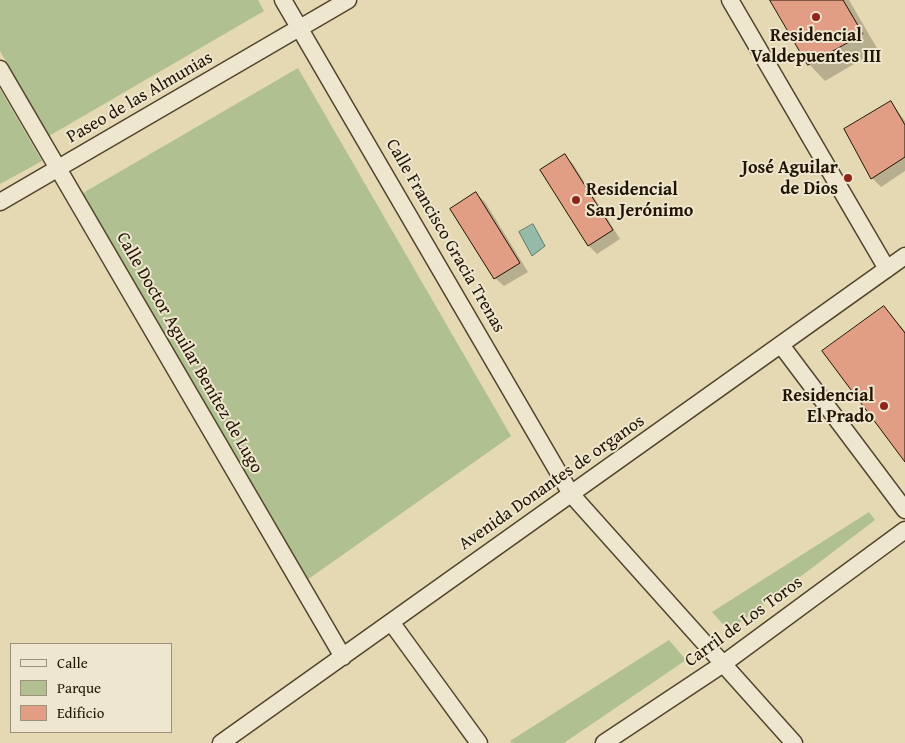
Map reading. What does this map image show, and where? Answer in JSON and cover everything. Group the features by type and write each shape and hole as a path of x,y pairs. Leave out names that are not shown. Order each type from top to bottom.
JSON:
{"street":[{"name":"Calle Francisco Gracia Trenas","path":"283,0 571,494 794,743"},
{"name":"Paseo de las Almunias","path":"0,202 348,0"},
{"path":"730,0 887,269"},
{"name":"Calle Doctor Aguilar Benítez de Lugo","path":"0,69 342,657"},
{"name":"Avenida Donantes de organos","path":"221,743 905,256"},
{"path":"781,345 905,510"},
{"name":"Carril de Los Toros","path":"604,743 723,664 905,530"},
{"path":"391,622 479,743"}],"green space":[{"path":"0,0 258,0 264,11 49,136 0,51"},
{"path":"298,68 511,436 307,580 83,193"},
{"path":"0,89 42,161 0,184"},
{"path":"869,512 875,520 729,631 712,612"},
{"path":"669,640 686,660 564,743 512,743 510,741"}],"shaded area":[{"path":"533,224 545,246 532,256 519,232"}],"building":[{"name":"Residencial Valdepuentes III","path":"770,0 843,0 863,34 808,65"},
{"path":"891,101 905,125 905,157 871,179 844,129"},
{"name":"Residencial San Jerónimo","path":"565,154 613,230 588,246 540,170"},
{"path":"476,192 520,263 494,279 450,209"},
{"name":"Residencial El Prado","path":"884,306 905,333 905,462 822,351"}],"place":[{"name":"Residencial Valdepuentes III","path":"816,17"},
{"name":"José Aguilar de Dios","path":"848,178"},
{"name":"Residencial San Jerónimo","path":"576,200"},
{"name":"Residencial El Prado","path":"884,406"}]}
